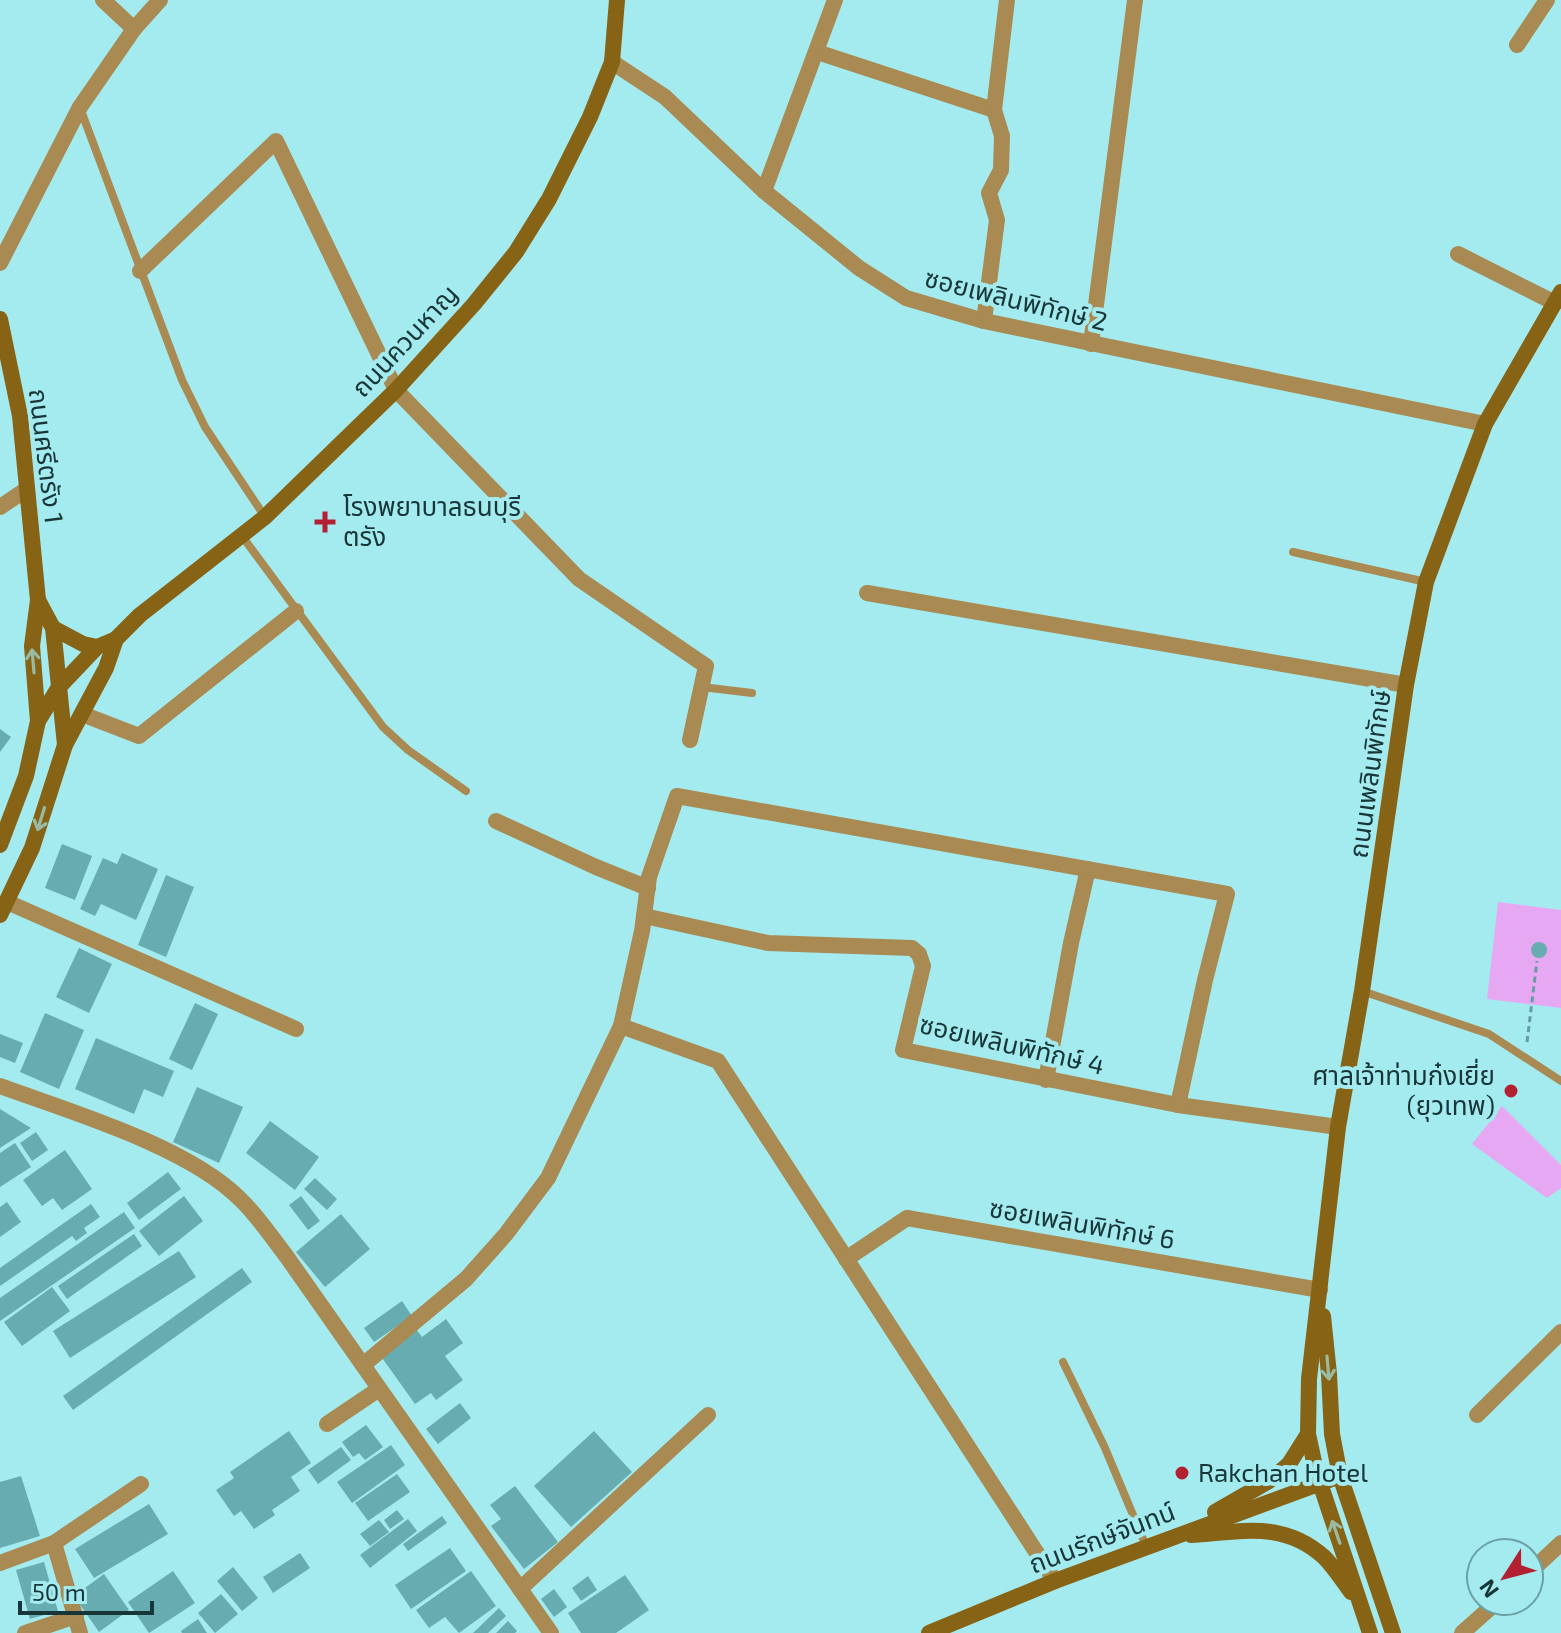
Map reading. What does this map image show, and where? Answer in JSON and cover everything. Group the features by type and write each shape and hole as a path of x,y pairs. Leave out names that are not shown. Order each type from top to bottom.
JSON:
{"main road":[{"name":"ถนนควนหาญ","path":"0,845 26,776 38,721 59,687 97,647 116,639 140,615 265,517 396,390 474,304 516,252 549,199 590,117 612,62 617,0"},
{"name":"ถนนเพลินพิทักษ์","path":"1370,1633 1319,1481 1308,1434 1309,1379 1338,1127 1362,991 1406,685 1426,582 1485,424 1558,298"},
{"name":"ถนนศรีตรัง 1","path":"0,319 4,361 20,416 38,600 32,646 38,721"},
{"name":"ถนนศรีตรัง 1","path":"38,600 53,628 65,745"},
{"path":"53,628 83,644 97,647"},
{"name":"ถนนควนหาญ","path":"4,909 32,848 65,745 106,668 116,639"},
{"name":"ถนนเพลินพิทักษ์","path":"1320,1290 1332,1434 1340,1476 1393,1633"},
{"path":"1172,1536 1269,1481 1289,1464 1308,1434"},
{"name":"ถนนรักษ์จันทน์","path":"929,1633 1172,1536 1340,1476"},
{"path":"1172,1536 1272,1530 1300,1540 1324,1557 1360,1603"}],"street":[{"path":"103,0 134,29"},
{"path":"0,263 80,107 134,29 160,0"},
{"path":"764,191 835,0"},
{"path":"984,321 997,220 989,193 1001,170 1002,159 1002,136 994,110 1007,0"},
{"path":"1091,344 1135,0"},
{"path":"1517,45 1547,0"},
{"path":"817,52 994,110"},
{"name":"ซอยเพลินพิทักษ์ 2","path":"612,62 665,97 764,191 859,268 906,298 984,321 1485,424"},
{"path":"140,271 276,141 396,390 579,579 706,666 690,740"},
{"path":"1458,254 1558,298"},
{"path":"0,507 27,489"},
{"path":"867,593 1406,685"},
{"path":"82,714 139,736 296,611"},
{"path":"363,1365 466,1279 506,1234 548,1178 621,1026 648,888 677,796 1227,894 1178,1105"},
{"path":"496,821 648,888"},
{"path":"1046,1080 1088,869"},
{"path":"4,909 296,1029"},
{"name":"ซอยเพลินพิทักษ์ 4","path":"644,916 768,943 912,948 919,954 923,966 903,1050 1178,1105 1338,1127"},
{"path":"621,1026 718,1061 1055,1581"},
{"path":"0,1086 122,1131 198,1167 240,1199 287,1257 551,1633"},
{"name":"ซอยเพลินพิทักษ์ 6","path":"846,1259 907,1218 1320,1290"},
{"path":"1477,1415 1561,1332"},
{"path":"327,1424 379,1389"},
{"path":"520,1589 708,1415"},
{"path":"0,1563 54,1543 141,1484"},
{"path":"54,1543 80,1633"},
{"path":"1545,1558 1561,1543"},
{"path":"25,1633 76,1616"},
{"path":"1462,1633 1480,1617"}],"lane":[{"path":"80,107 182,380 205,427 265,517"},
{"path":"242,536 383,727 408,750 466,791"},
{"path":"1293,552 1426,582"},
{"path":"702,687 752,693"},
{"path":"1362,991 1489,1034 1561,1081"},
{"path":"1063,1362 1105,1448 1146,1546"}],"path":[{"path":"1525,1057 1537,961"}],"shaded area":[{"path":"1498,902 1561,910 1561,1008 1487,999"},
{"path":"1502,1106 1561,1165 1561,1188 1547,1198 1472,1144"}],"building":[{"path":"0,729 11,737 0,752"},
{"path":"62,844 92,856 75,900 45,888"},
{"path":"122,853 158,869 136,920 101,904 95,916 80,909 103,858 117,864"},
{"path":"166,875 194,887 166,957 138,945"},
{"path":"1539,942 1545,944 1545,956 1539,958 1533,956 1531,950 1533,944"},
{"path":"79,948 112,964 89,1013 56,997"},
{"path":"195,1003 218,1014 192,1070 169,1059"},
{"path":"45,1013 84,1030 59,1089 20,1072"},
{"path":"0,1034 23,1043 15,1063 0,1057"},
{"path":"96,1038 174,1071 163,1097 144,1089 134,1114 75,1089"},
{"path":"197,1087 243,1107 219,1163 173,1142"},
{"path":"0,1109 31,1128 0,1148"},
{"path":"270,1121 319,1157 295,1190 246,1153"},
{"path":"36,1132 48,1150 32,1161 20,1143"},
{"path":"15,1143 31,1167 0,1187 0,1153"},
{"path":"65,1150 92,1189 62,1210 53,1198 42,1206 23,1180"},
{"path":"168,1172 181,1189 139,1220 127,1203"},
{"path":"315,1178 337,1199 327,1210 304,1189"},
{"path":"184,1196 203,1221 159,1256 139,1231"},
{"path":"301,1196 320,1221 308,1230 289,1205"},
{"path":"7,1202 21,1222 0,1237 0,1207"},
{"path":"91,1204 100,1217 84,1228 87,1233 76,1241 72,1236 0,1286 0,1268"},
{"path":"124,1212 135,1228 0,1321 0,1298"},
{"path":"341,1214 370,1249 325,1287 296,1252"},
{"path":"134,1234 142,1246 67,1299 58,1286"},
{"path":"179,1251 196,1277 70,1358 53,1331"},
{"path":"242,1268 252,1282 73,1410 63,1396"},
{"path":"52,1287 70,1311 22,1346 4,1322"},
{"path":"402,1301 412,1316 374,1342 364,1328"},
{"path":"446,1319 463,1343 445,1356 463,1380 436,1400 431,1393 415,1404 380,1355 416,1329 422,1337"},
{"path":"460,1403 471,1418 438,1444 426,1429"},
{"path":"366,1425 383,1447 365,1460 359,1453 353,1457 342,1442"},
{"path":"289,1431 311,1463 291,1477 300,1491 272,1510 275,1515 254,1529 241,1511 234,1516 216,1490 234,1478 230,1472"},
{"path":"594,1431 632,1472 571,1527 534,1486"},
{"path":"391,1445 405,1465 352,1503 337,1482"},
{"path":"341,1447 351,1460 318,1484 308,1470"},
{"path":"397,1474 410,1492 368,1521 355,1503"},
{"path":"21,1476 40,1536 0,1548 0,1482"},
{"path":"515,1486 558,1542 524,1569 491,1526 501,1519 490,1505"},
{"path":"149,1504 168,1534 94,1578 75,1549"},
{"path":"397,1510 404,1519 390,1529 384,1520"},
{"path":"442,1516 447,1523 408,1551 403,1544"},
{"path":"408,1519 417,1531 370,1568 360,1555"},
{"path":"379,1520 389,1532 370,1546 360,1534"},
{"path":"450,1548 466,1571 411,1609 395,1585"},
{"path":"300,1553 310,1568 273,1593 263,1577"},
{"path":"44,1562 58,1611 30,1619 16,1570"},
{"path":"233,1567 258,1598 242,1611 217,1581"},
{"path":"173,1571 195,1603 149,1633 128,1602"},
{"path":"471,1571 496,1606 459,1633 445,1617 429,1628 416,1610"},
{"path":"104,1574 129,1610 99,1632 74,1596"},
{"path":"625,1575 649,1610 616,1633 581,1633 568,1613"},
{"path":"588,1576 597,1590 581,1601 572,1588"},
{"path":"554,1589 567,1607 554,1617 541,1599"},
{"path":"221,1594 238,1614 215,1633 198,1613"},
{"path":"499,1608 506,1616 488,1633 473,1633"},
{"path":"198,1619 207,1633 182,1633 181,1631"},
{"path":"508,1621 517,1631 515,1633 496,1633"}],"place":[{"name":"โรงพยาบาลธนบุรี ตรัง","path":"325,522"},
{"name":"ศาลเจ้าท่ามก๋งเยี่ย (ยุวเทพ)","path":"1511,1091"},
{"name":"Rakchan Hotel","path":"1182,1473"}]}
